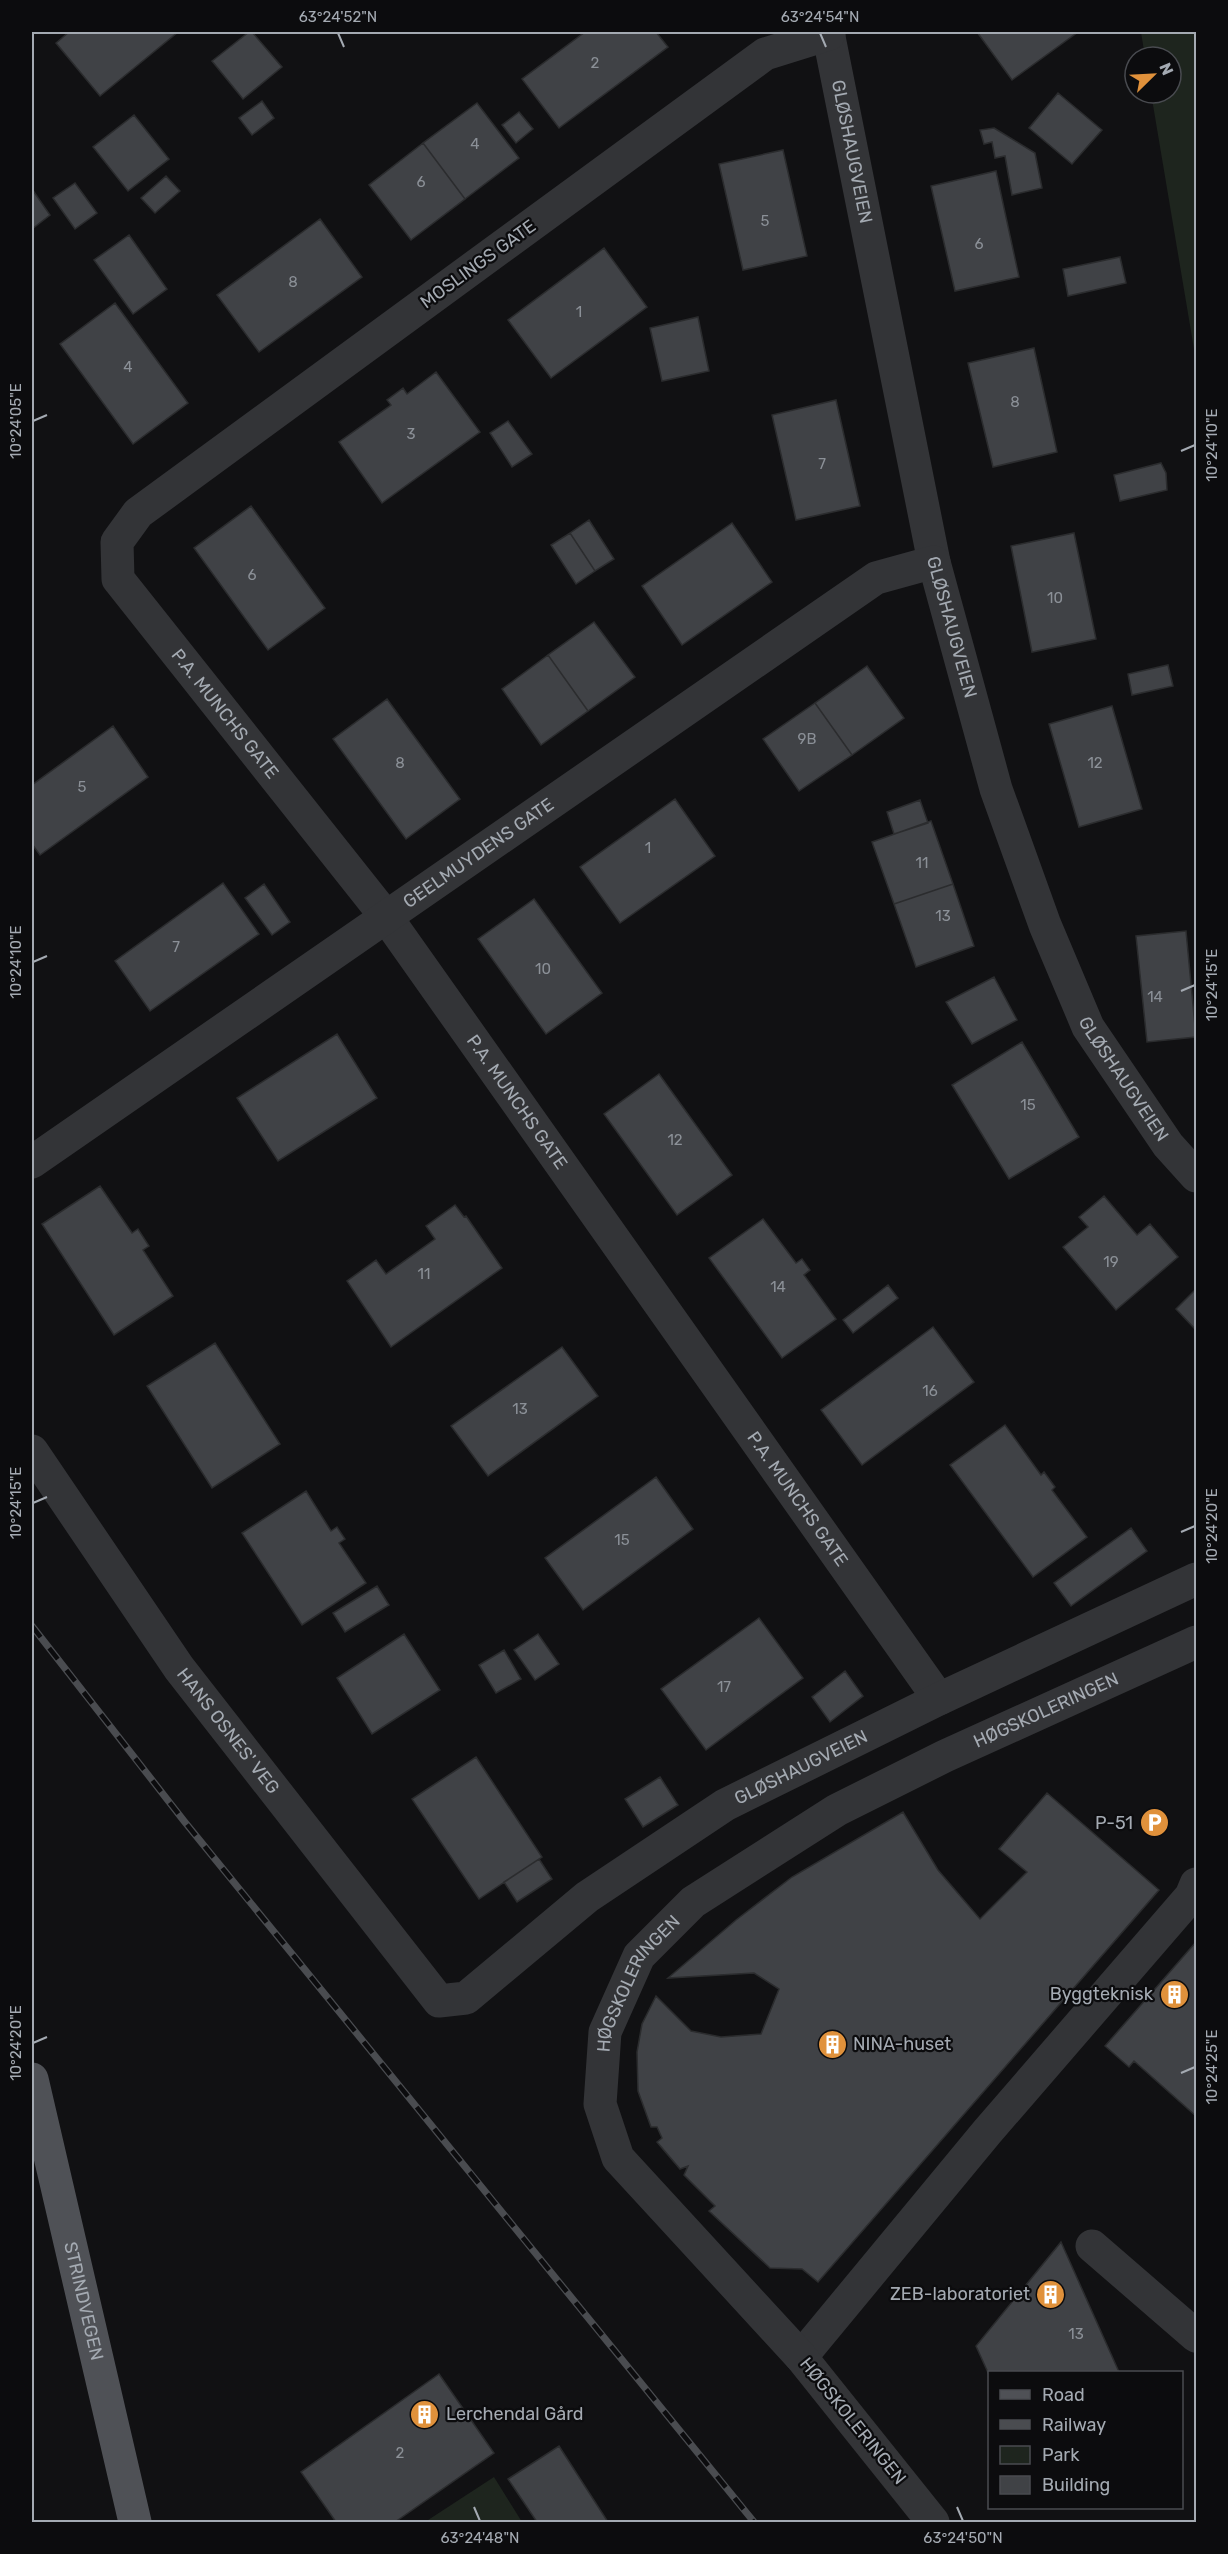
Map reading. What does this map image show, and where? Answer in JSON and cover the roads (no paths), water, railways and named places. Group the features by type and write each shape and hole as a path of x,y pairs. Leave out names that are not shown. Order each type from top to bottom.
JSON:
{"main road":[{"name":"STRINDVEGEN","path":"32,2079 135,2523"}],"street":[{"name":"MOSLINGS GATE","path":"138,513 765,54 828,33"},
{"name":"GLØSHAUGVEIEN","path":"828,33 934,562 996,789 1045,925 1088,1027 1168,1145 1197,1176"},
{"name":"P.A. MUNCHS GATE","path":"138,513 117,542 118,579 387,918 939,1699"},
{"name":"GEELMUYDENS GATE","path":"32,1162 876,578 934,562"},
{"name":"HANS OSNES' VEG","path":"32,1451 179,1668 439,2001"},
{"name":"GLØSHAUGVEIEN","path":"439,2001 466,1998 587,1897 725,1805 939,1699 1197,1579"},
{"name":"HØGSKOLERINGEN","path":"933,2523 801,2356 618,2157 600,2104 605,2032 639,1956 693,1902 837,1810 945,1756 1197,1642"},
{"path":"801,2356 987,2132 1191,1896 1197,1884"},
{"path":"1092,2246 1197,2336"}],"railway":[{"path":"32,1626 184,1821 754,2522"}],"place":[{"name":"P-51","path":"1154,1823"},
{"name":"Byggteknisk","path":"1174,1994"},
{"name":"NINA-huset","path":"832,2044"},
{"name":"ZEB-laboratoriet","path":"1051,2294"},
{"name":"Lerchendal Gård","path":"425,2414"}]}
